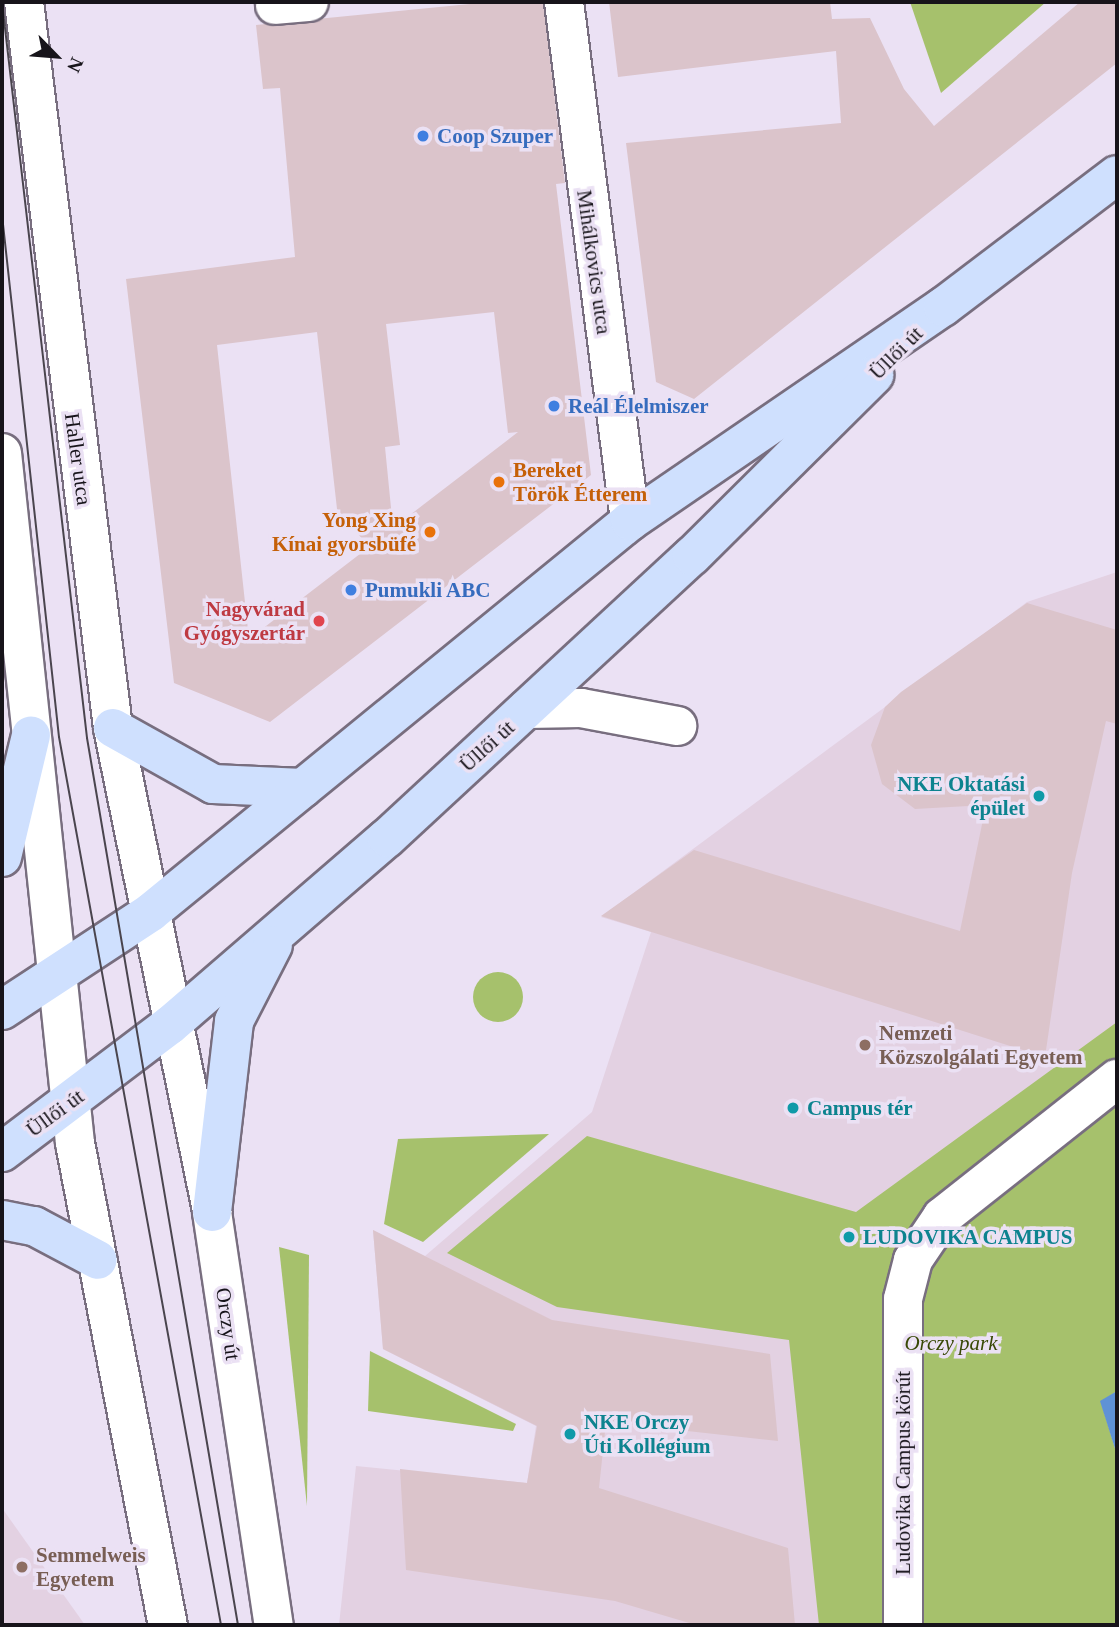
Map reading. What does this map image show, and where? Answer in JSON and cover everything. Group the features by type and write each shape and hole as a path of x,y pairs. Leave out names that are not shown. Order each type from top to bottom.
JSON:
{"main road":[{"name":"Üllői út","path":"2,1010 151,912 630,521 1113,187"},
{"name":"Üllői út","path":"2,1152 170,1024 282,928 527,709 943,307"},
{"path":"113,728 213,784 303,788"},
{"path":"2,857 32,735"},
{"path":"212,1212 234,1021 282,928"},
{"path":"2,1220 34,1226 98,1260"}],"street":[{"name":"Haller utca","path":"24,2 113,728 151,912 170,1024"},
{"name":"Mihálkovics utca","path":"564,2 630,521"},
{"path":"2,453 32,735 62,971 71,1102 98,1260 168,1625"},
{"path":"527,709 582,708 677,726"},
{"name":"Orczy út","path":"170,1024 212,1212 274,1625"},
{"name":"Ludovika Campus körút","path":"903,1625 903,1299 913,1260 942,1217 1117,1079"}],"shaded area":[{"name":"Nemzeti Közszolgálati Egyetem","path":"1117,572 1117,1625 339,1625 356,1466 527,1483 536,1426 383,1349 373,1230 425,1256 592,1112 651,932 601,917 1027,602"},
{"name":"Semmelweis Egyetem","path":"2,1508 85,1625 2,1625"}],"green space":[{"path":"910,2 1046,2 941,93"},
{"path":"498,972 515,980 523,997 515,1014 498,1022 481,1014 473,997 481,980"},
{"name":"Orczy park","path":"1117,1022 1117,1391 1101,1402 1117,1455 1117,1625 819,1625 789,1340 557,1307 447,1253 587,1136 856,1212"},
{"path":"549,1134 423,1242 384,1224 398,1139"},
{"path":"279,1247 309,1255 307,1506"},
{"path":"370,1351 516,1424 513,1431 368,1411"}],"water":[{"path":"1117,1391 1117,1455 1100,1401"}],"building":[{"path":"490,2 543,2 565,183 556,184 591,475 270,722 174,683 126,279 295,257 280,88 263,89 256,25","holes":["494,312 508,433 518,432 393,528 385,447 400,445 386,324","317,332 337,509 369,547 249,639 217,345"]},
{"path":"609,2 830,2 832,19 870,18 904,89 934,126 1080,2 1117,2 1117,63 694,399 656,382 626,143 841,123 836,51 618,77"},
{"name":"NKE Oktatási épület","path":"1027,603 1117,630 1117,724 1106,721 1072,873 1045,1057 601,916 694,850 960,931 986,805 915,809 882,784 871,745 885,707 901,692"},
{"name":"NKE Orczy Úti Kollégium","path":"373,1230 552,1320 770,1354 778,1441 606,1422 599,1488 788,1548 795,1625 696,1625 615,1601 406,1570 400,1469 527,1483 537,1426 383,1349"}],"tram line":[{"path":"2,2 87,738 238,1625"},
{"path":"2,215 59,737 221,1625"}],"place":[{"name":"Coop Szuper","path":"423,136"},
{"name":"Reál Élelmiszer","path":"554,406"},
{"name":"Bereket Török Étterem","path":"499,482"},
{"name":"Yong Xing Kínai gyorsbüfé","path":"430,532"},
{"name":"Pumukli ABC","path":"351,590"},
{"name":"Nagyvárad Gyógyszertár","path":"319,621"},
{"name":"NKE Oktatási épület","path":"1039,796"},
{"name":"Nemzeti Közszolgálati Egyetem","path":"865,1045"},
{"name":"Campus tér","path":"793,1108"},
{"name":"LUDOVIKA CAMPUS","path":"849,1237"},
{"name":"NKE Orczy Úti Kollégium","path":"570,1434"},
{"name":"Semmelweis Egyetem","path":"22,1567"}]}
